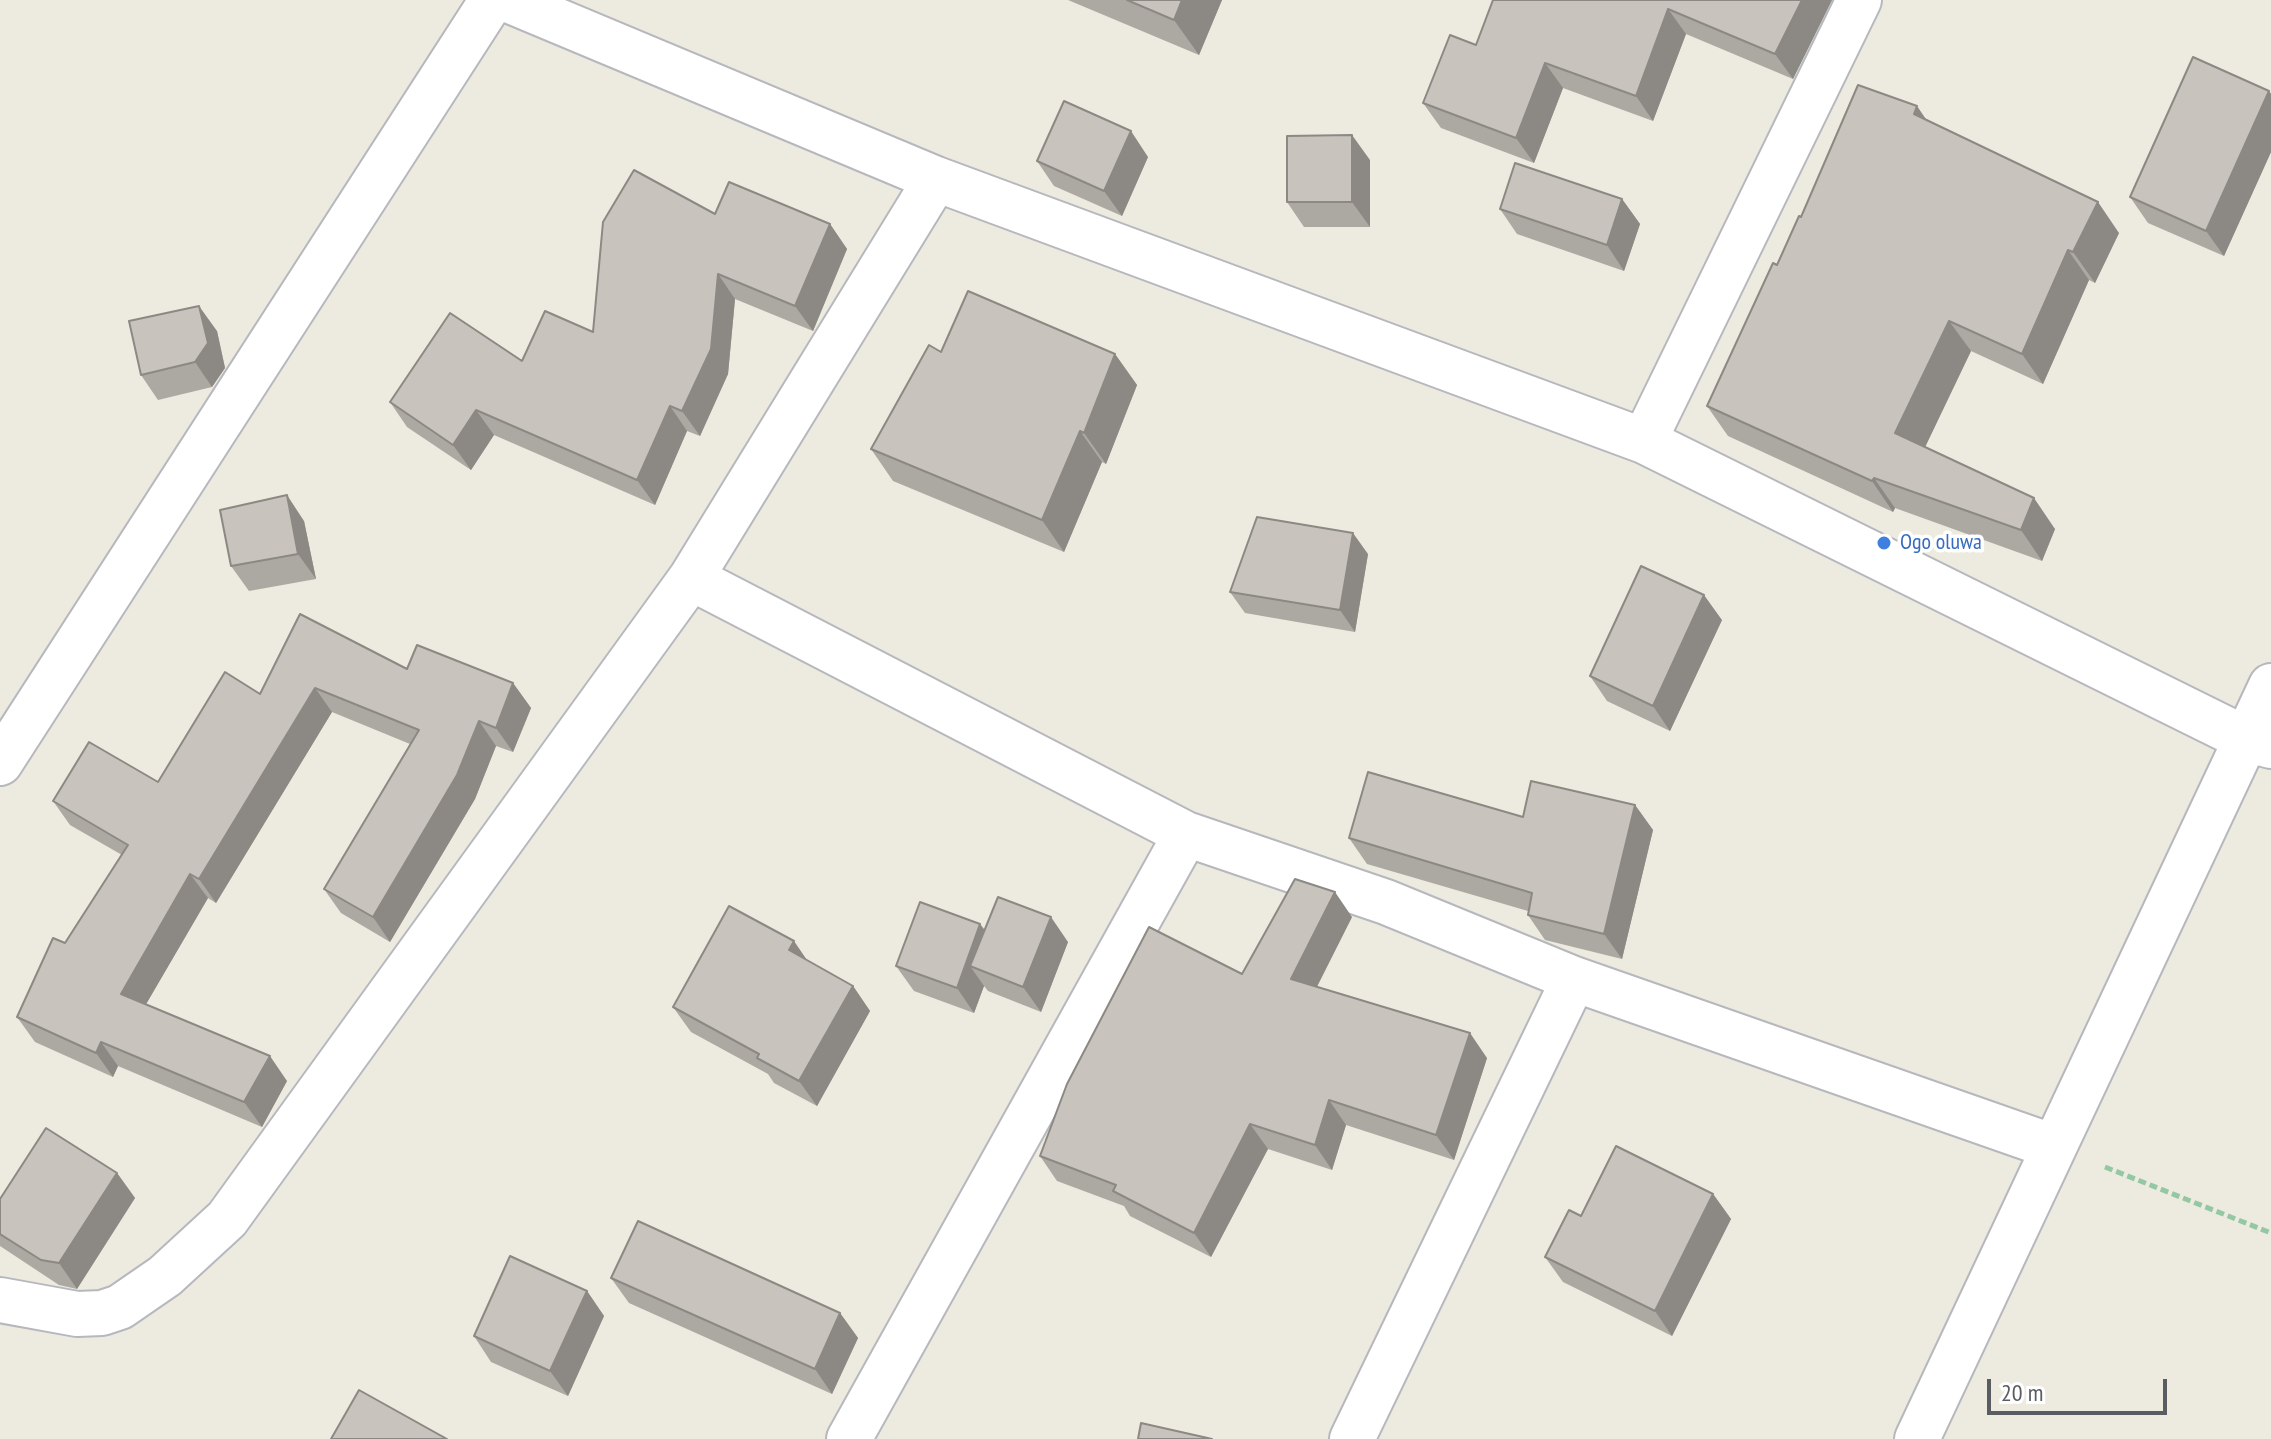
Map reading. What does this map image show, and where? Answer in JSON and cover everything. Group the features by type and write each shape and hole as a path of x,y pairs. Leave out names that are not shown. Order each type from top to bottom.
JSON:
{"street":[{"path":"0,763 492,0"},
{"path":"508,0 936,179 1644,441 2259,743"},
{"path":"1644,441 1859,0"},
{"path":"0,1300 77,1314 102,1313 120,1307 165,1276 227,1219 691,578 936,179"},
{"path":"691,578 1186,834 1386,902 1574,979 2054,1147"},
{"path":"1917,1439 2054,1147 2259,743 2271,686"},
{"path":"849,1439 1186,834"},
{"path":"1352,1439 1574,979"}],"path":[{"path":"2054,1147 2271,1233"}],"building":[{"path":"1127,0 1182,0 1174,20"},
{"path":"1493,0 1802,0 1775,54 1668,9 1636,96 1545,63 1516,138 1423,103 1450,35 1476,45"},
{"path":"2193,57 2269,91 2206,231 2130,197"},
{"path":"1858,85 1917,106 1914,114 2098,202 2073,252 2068,250 2022,354 1949,321 1895,433 2034,498 2021,530 1874,478 1872,481 1707,406 1773,263 1777,265 1801,217"},
{"path":"1064,101 1131,131 1104,191 1037,161"},
{"path":"1352,135 1352,202 1287,202 1287,136"},
{"path":"1515,163 1622,199 1607,245 1500,209"},
{"path":"634,170 715,214 729,182 830,224 795,306 718,274 711,349 682,411 670,406 637,480 476,410 453,445 390,402 450,313 522,361 545,311 593,332 603,222"},
{"path":"968,291 1115,354 1084,433 1080,431 1042,520 871,449 929,345 941,352"},
{"path":"199,306 208,343 195,362 141,375 129,321"},
{"path":"287,495 298,554 231,566 220,510"},
{"path":"1257,517 1353,533 1340,610 1230,592"},
{"path":"1641,566 1704,595 1653,706 1590,676"},
{"path":"300,614 407,669 417,645 513,683 496,728 479,721 457,775 373,917 324,889 419,730 315,688 199,879 190,874 121,994 270,1056 244,1102 101,1042 96,1053 17,1017 53,938 65,943 128,845 53,801 89,742 158,782 225,672 260,694"},
{"path":"1368,772 1523,817 1531,781 1635,805 1604,934 1528,915 1532,893 1349,838"},
{"path":"1295,879 1335,892 1291,979 1470,1033 1436,1135 1329,1100 1315,1145 1250,1124 1194,1233 1113,1191 1116,1185 1040,1156 1067,1084 1149,927 1242,974"},
{"path":"998,897 1051,917 1023,987 970,966"},
{"path":"920,902 980,924 957,988 896,966"},
{"path":"729,906 794,941 789,950 853,986 799,1081 757,1058 759,1054 673,1007"},
{"path":"46,1128 117,1173 59,1263 41,1260 0,1234 0,1199"},
{"path":"1616,1146 1713,1194 1655,1311 1545,1257 1569,1210 1581,1216"},
{"path":"638,1221 840,1313 815,1369 611,1278"},
{"path":"510,1256 587,1291 550,1371 474,1336"},
{"path":"359,1390 447,1439 331,1439"},
{"path":"1141,1423 1212,1439 1138,1439"}],"place":[{"name":"Ogo oluwa","path":"1884,543"}]}
